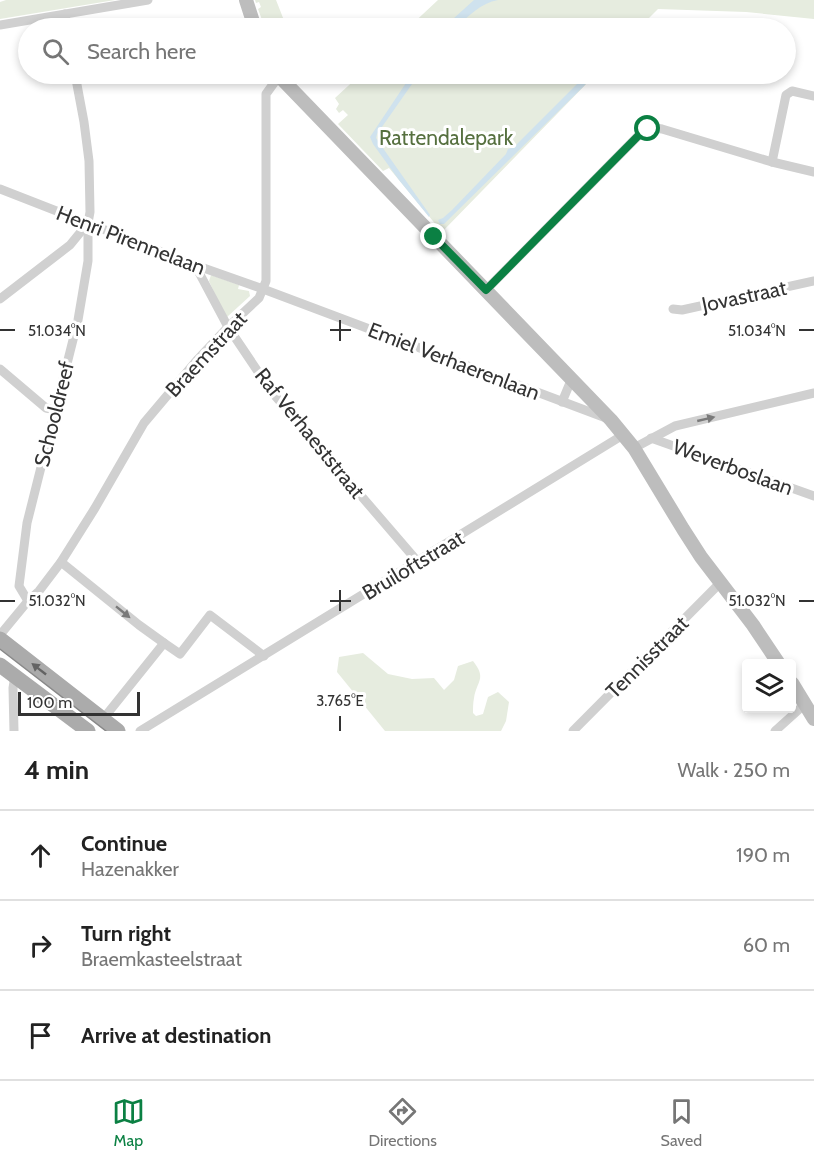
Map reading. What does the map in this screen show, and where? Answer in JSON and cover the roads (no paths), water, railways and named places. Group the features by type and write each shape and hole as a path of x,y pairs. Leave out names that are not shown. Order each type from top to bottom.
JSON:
{"main road":[{"path":"0,637 118,731"},
{"path":"0,665 88,731"}],"street":[{"path":"41,18 148,0"},
{"path":"246,0 252,18"},
{"path":"65,14 66,18"},
{"path":"0,25 18,22"},
{"name":"Schooldreef","path":"28,601 19,586 27,523 78,320 88,261 89,161 77,84"},
{"path":"263,289 266,281 266,94 272,84"},
{"path":"287,84 611,420 634,448 701,557 776,659"},
{"path":"772,162 786,95 792,90 814,96"},
{"path":"486,290 639,135 650,128 662,129 772,162 814,172"},
{"name":"Henri Pirennelaan","path":"0,189 263,289"},
{"path":"0,299 70,245 88,223"},
{"name":"Raf Verhaeststraat","path":"195,265 228,327 272,391 417,562"},
{"name":"Jovastraat","path":"673,309 682,310 814,281"},
{"name":"Braemstraat","path":"28,601 39,591 61,562 144,423 191,367 259,298 263,289"},
{"name":"Emiel Verhaerenlaan","path":"263,289 611,420"},
{"path":"0,369 46,408 55,410"},
{"path":"562,402 572,378"},
{"path":"634,448 675,426 814,393"},
{"name":"Bruiloftstraat","path":"140,731 623,435"},
{"name":"Weverboslaan","path":"651,438 814,496"},
{"path":"61,562 139,625 180,654 210,615 264,656"},
{"name":"Tennisstraat","path":"573,731 721,582"},
{"path":"0,637 28,601"},
{"path":"103,719 164,642"},
{"path":"14,731 15,676"},
{"path":"796,689 814,718"},
{"path":"775,731 805,704"}],"water":[{"path":"474,0 498,0 480,7 467,18 454,18"},
{"path":"405,84 412,84 376,138 430,215 429,217 399,180 370,137"},
{"path":"577,84 585,84 444,224 440,224 438,220 452,210 506,154 508,149 514,147"}],"tram line":[{"path":"0,649 106,731"}],"park label":[{"name":"Rattendalepark","path":"446,137"}]}
